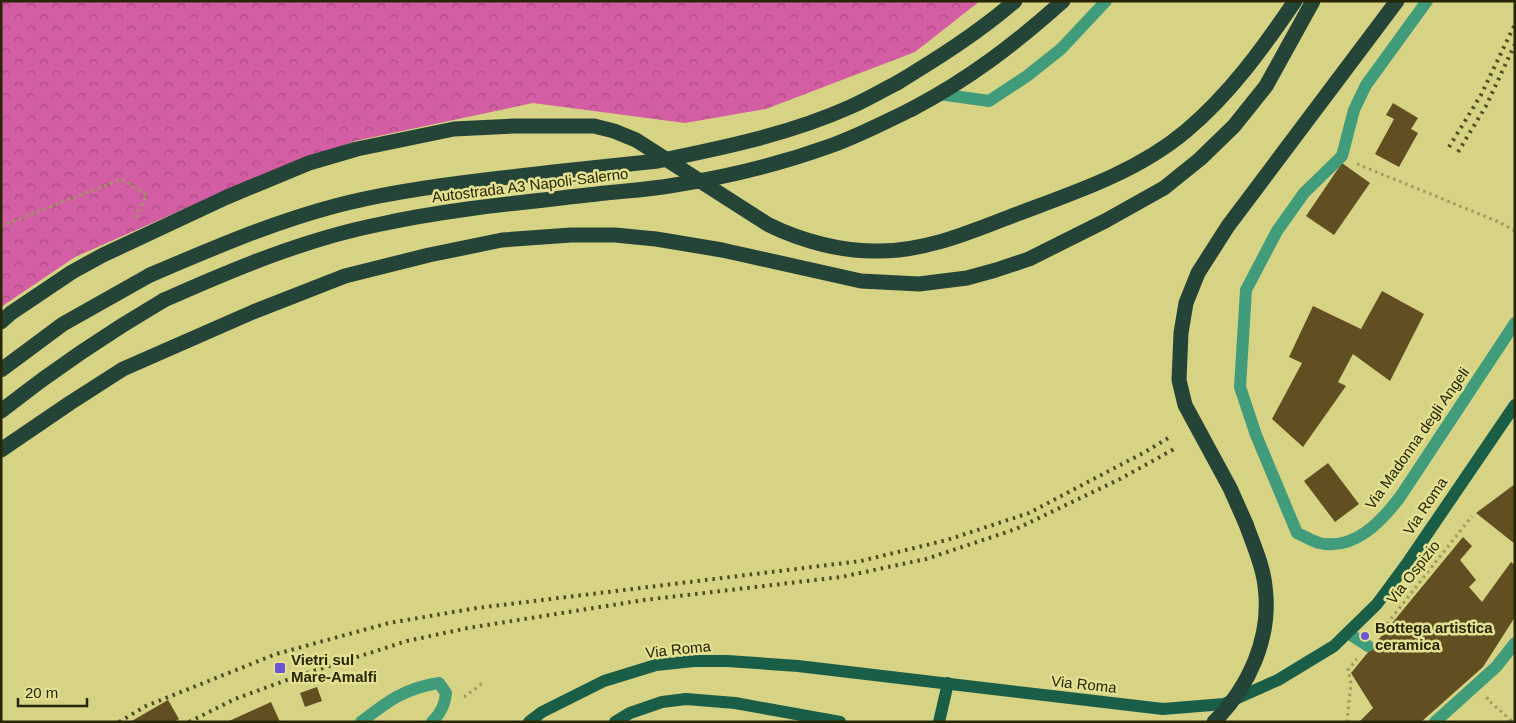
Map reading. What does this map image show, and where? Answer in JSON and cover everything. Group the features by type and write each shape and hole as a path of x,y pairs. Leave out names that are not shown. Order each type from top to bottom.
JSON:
{"highway":[{"name":"Autostrada A3 Napoli-Salerno","path":"1,370 63,324 150,275 220,244 278,223 336,206 387,194 449,184 658,161 797,127 849,108 897,83 991,22 1015,1"},
{"name":"Autostrada A3 Napoli-Salerno","path":"1,411 89,345 164,300 263,258 328,237 380,224 450,211 674,186 740,172 831,146 862,134 939,94 986,64 1024,36 1063,1"},
{"path":"1,322 11,313 72,272 118,248 227,197 309,164 357,149 454,129 559,125 594,126 614,131 636,140 769,225 789,235 808,241 856,250 878,251 914,248 942,242 1101,182 1142,162 1185,131 1223,95 1254,61 1295,1"},
{"path":"1,450 123,370 252,312 345,276 429,255 502,240 571,235 615,235 656,239 722,250 861,281 920,284 966,278 1029,259 1105,221 1164,188 1200,159 1234,126 1266,86 1313,1"},
{"path":"1214,722 1228,708 1250,675 1261,644 1266,613 1266,587 1261,565 1246,524 1230,488 1185,404 1180,380 1180,364 1181,332 1186,304 1198,273 1228,226 1397,1"}],"main road":[{"name":"Via Roma","path":"529,722 542,712 604,681 656,665 685,662 727,661 798,666 1163,709 1224,704 1278,680 1334,646 1348,633 1376,604 1402,569 1515,405"},
{"path":"939,722 948,684"},
{"path":"615,722 630,713 662,702 686,700 735,703 840,722"}],"street":[{"path":"939,94 989,101 1027,76 1061,49 1106,1"},
{"path":"1342,156 1354,110 1366,85 1427,1"},
{"name":"Via Madonna degli Angeli","path":"1342,156 1304,192 1277,231 1246,290 1240,387 1256,435 1297,533 1318,542 1335,544 1346,542 1364,534 1378,524 1400,497 1515,323"},
{"path":"1348,633 1368,646"},
{"path":"1435,722 1496,667 1515,643"},
{"path":"361,722 391,699 421,686 438,683 446,693 445,705 432,722"}],"path":[{"path":"1342,156 1354,163 1499,222 1515,231"},
{"path":"1,226 122,179 147,196 118,248"},
{"name":"Via Ospizio","path":"1347,722 1351,683 1348,670 1472,516"},
{"path":"1487,699 1513,722"}],"green space":[{"path":"1,1 980,1 915,52 766,109 685,123 533,103 355,141 218,194 75,257 1,307"}],"building":[{"path":"1393,103 1418,118 1411,129 1418,133 1399,167 1375,154 1394,119 1386,115"},
{"path":"1342,163 1370,183 1334,235 1306,216"},
{"path":"1382,291 1424,314 1390,381 1353,354 1338,382 1346,386 1303,447 1272,419 1302,363 1289,357 1313,306 1361,329"},
{"path":"1328,463 1359,504 1335,522 1304,481"},
{"path":"1515,484 1515,544 1476,513"},
{"path":"1463,537 1472,546 1460,560 1476,580 1469,587 1482,602 1511,562 1515,565 1515,617 1483,667 1421,722 1359,722 1373,708 1351,673"},
{"path":"317,687 322,701 305,707 300,693"},
{"path":"168,700 179,719 174,722 130,722"},
{"path":"271,702 280,722 227,722"}],"railway":[{"path":"1449,147 1481,95 1515,24"},
{"path":"1458,152 1486,106 1515,44"},
{"path":"119,722 146,706 276,654 389,623 477,608 861,561 947,540 1029,513 1170,437"},
{"path":"189,722 235,699 295,677 407,641 468,628 644,600 841,577 926,559 1016,529 1120,479 1176,448"}],"place":[{"name":"Bottega artistica ceramica","path":"1365,636"},
{"name":"Vietri sul Mare-Amalfi","path":"280,668"}]}
